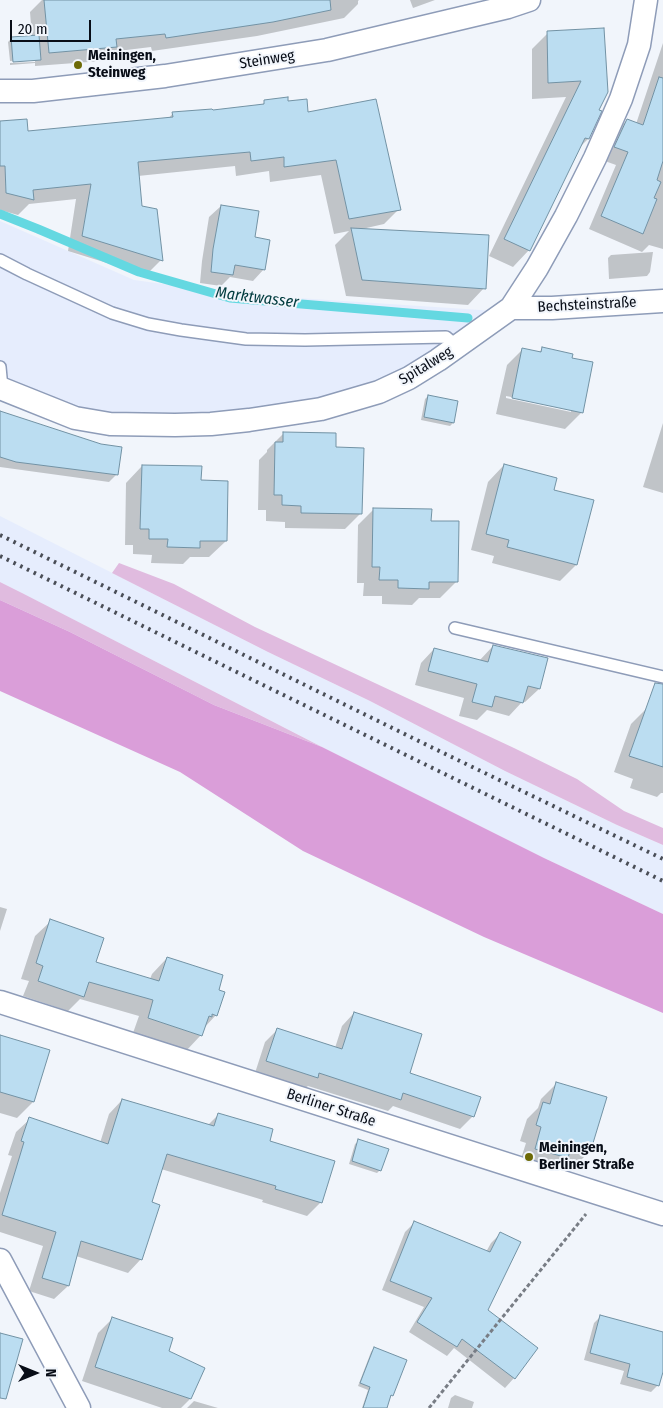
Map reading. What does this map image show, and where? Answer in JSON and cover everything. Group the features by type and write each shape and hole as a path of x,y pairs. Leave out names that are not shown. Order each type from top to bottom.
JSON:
{"street":[{"name":"Steinweg","path":"0,91 33,91 165,76 327,50 529,0"},
{"name":"Spitalweg","path":"1,381 76,418 110,424 175,425 212,424 321,409 379,392 409,378 458,347 511,308 537,268 599,150 621,99 639,46 646,0"},
{"name":"Bechsteinstraße","path":"511,308 552,308 663,301"},
{"name":"Berliner Straße","path":"0,1002 663,1214"},
{"path":"0,1260 79,1408"}],"lane":[{"path":"0,260 26,274 112,313 148,324 246,339 340,340 446,337 458,347"},
{"path":"455,628 663,677"}],"path":[{"path":"429,1408 592,1207 597,1193"}],"shaded area":[{"path":"0,221 134,280 237,294 496,311 434,354 345,396 249,413 137,414 79,407 0,376"},
{"path":"0,516 268,652 370,701 505,771 663,845 663,914 544,858 322,747 0,582"},
{"path":"119,563 174,584 255,627 577,779 624,811 663,828 663,845 505,771 370,701 112,573"},
{"path":"0,582 322,747 214,705 70,632 0,600"},
{"path":"0,600 70,632 214,705 322,747 544,858 663,914 663,1013 484,937 303,851 180,772 0,691"}],"building":[{"path":"44,0 330,0 331,10 273,22 166,38 165,34 116,39 117,47 49,53"},
{"path":"604,28 608,92 599,110 602,111 589,139 585,138 530,251 504,239 581,81 548,83 547,31"},
{"path":"39,35 41,60 13,62 11,37"},
{"path":"659,77 663,78 663,161 657,180 661,182 654,198 657,199 643,234 601,216 628,152 614,147 627,119 643,125"},
{"path":"288,97 288,101 307,99 308,112 376,99 401,210 349,219 336,160 284,167 284,157 251,161 250,152 138,162 142,206 157,209 163,261 82,236 91,184 33,190 34,200 6,193 5,166 0,166 0,121 27,119 28,131 173,117 172,112 213,110 264,104 264,100"},
{"path":"221,205 259,211 255,237 270,240 265,270 235,265 233,275 211,272"},
{"path":"351,228 489,235 486,289 362,280"},
{"path":"542,347 573,354 572,358 593,362 583,413 512,398 522,348 541,352"},
{"path":"428,395 458,401 454,423 424,417"},
{"path":"0,411 101,444 122,447 118,475 16,462 0,457"},
{"path":"283,432 336,433 336,447 364,448 362,514 301,513 301,506 282,505 282,495 274,495 275,442 283,442"},
{"path":"504,464 557,478 554,490 594,500 577,565 507,547 509,540 486,534"},
{"path":"142,465 202,466 201,480 228,481 227,541 200,541 200,548 167,547 168,539 149,539 149,529 140,529"},
{"path":"373,508 432,509 431,521 459,521 458,582 429,582 429,589 398,588 398,580 379,580 380,567 372,567"},
{"path":"493,645 548,658 540,689 528,686 523,703 495,696 492,707 472,702 477,684 428,671 434,648 488,662"},
{"path":"655,683 663,684 663,767 629,756"},
{"path":"50,919 104,938 96,962 159,981 167,957 223,975 219,990 225,992 217,1016 212,1014 212,1017 209,1016 202,1036 148,1018 153,1000 89,982 84,997 38,981 43,966 36,963"},
{"path":"354,1012 422,1034 410,1073 481,1097 474,1117 403,1093 401,1100 319,1073 318,1078 266,1061 277,1028 342,1049"},
{"path":"0,1035 50,1050 34,1102 0,1092"},
{"path":"556,1082 607,1097 590,1153 571,1147 568,1158 535,1149 541,1127 536,1125 543,1102 550,1104"},
{"path":"122,1099 214,1126 218,1113 273,1129 270,1141 335,1161 322,1203 275,1189 276,1186 167,1154 152,1202 160,1205 142,1260 81,1241 69,1286 42,1278 56,1232 2,1215 24,1142 21,1141 29,1117 108,1144"},
{"path":"358,1139 389,1149 381,1171 352,1161"},
{"path":"414,1221 490,1252 500,1232 521,1242 488,1310 538,1348 515,1379 462,1339 457,1347 417,1322 432,1298 390,1281"},
{"path":"600,1315 663,1332 663,1372 659,1386 627,1377 630,1364 590,1353"},
{"path":"112,1317 173,1338 169,1351 205,1368 191,1399 95,1367"},
{"path":"0,1333 23,1339 6,1399 0,1398"},
{"path":"374,1347 407,1360 387,1408 363,1408 370,1387 360,1383"}],"waterway":[{"name":"Marktwasser","path":"0,214 139,272 230,298 468,318"}],"railway":[{"path":"0,535 663,859"},
{"path":"0,556 663,881"}],"place":[{"name":"Meiningen, Steinweg","path":"78,65"},
{"name":"Meiningen, Berliner Straße","path":"529,1157"}]}
